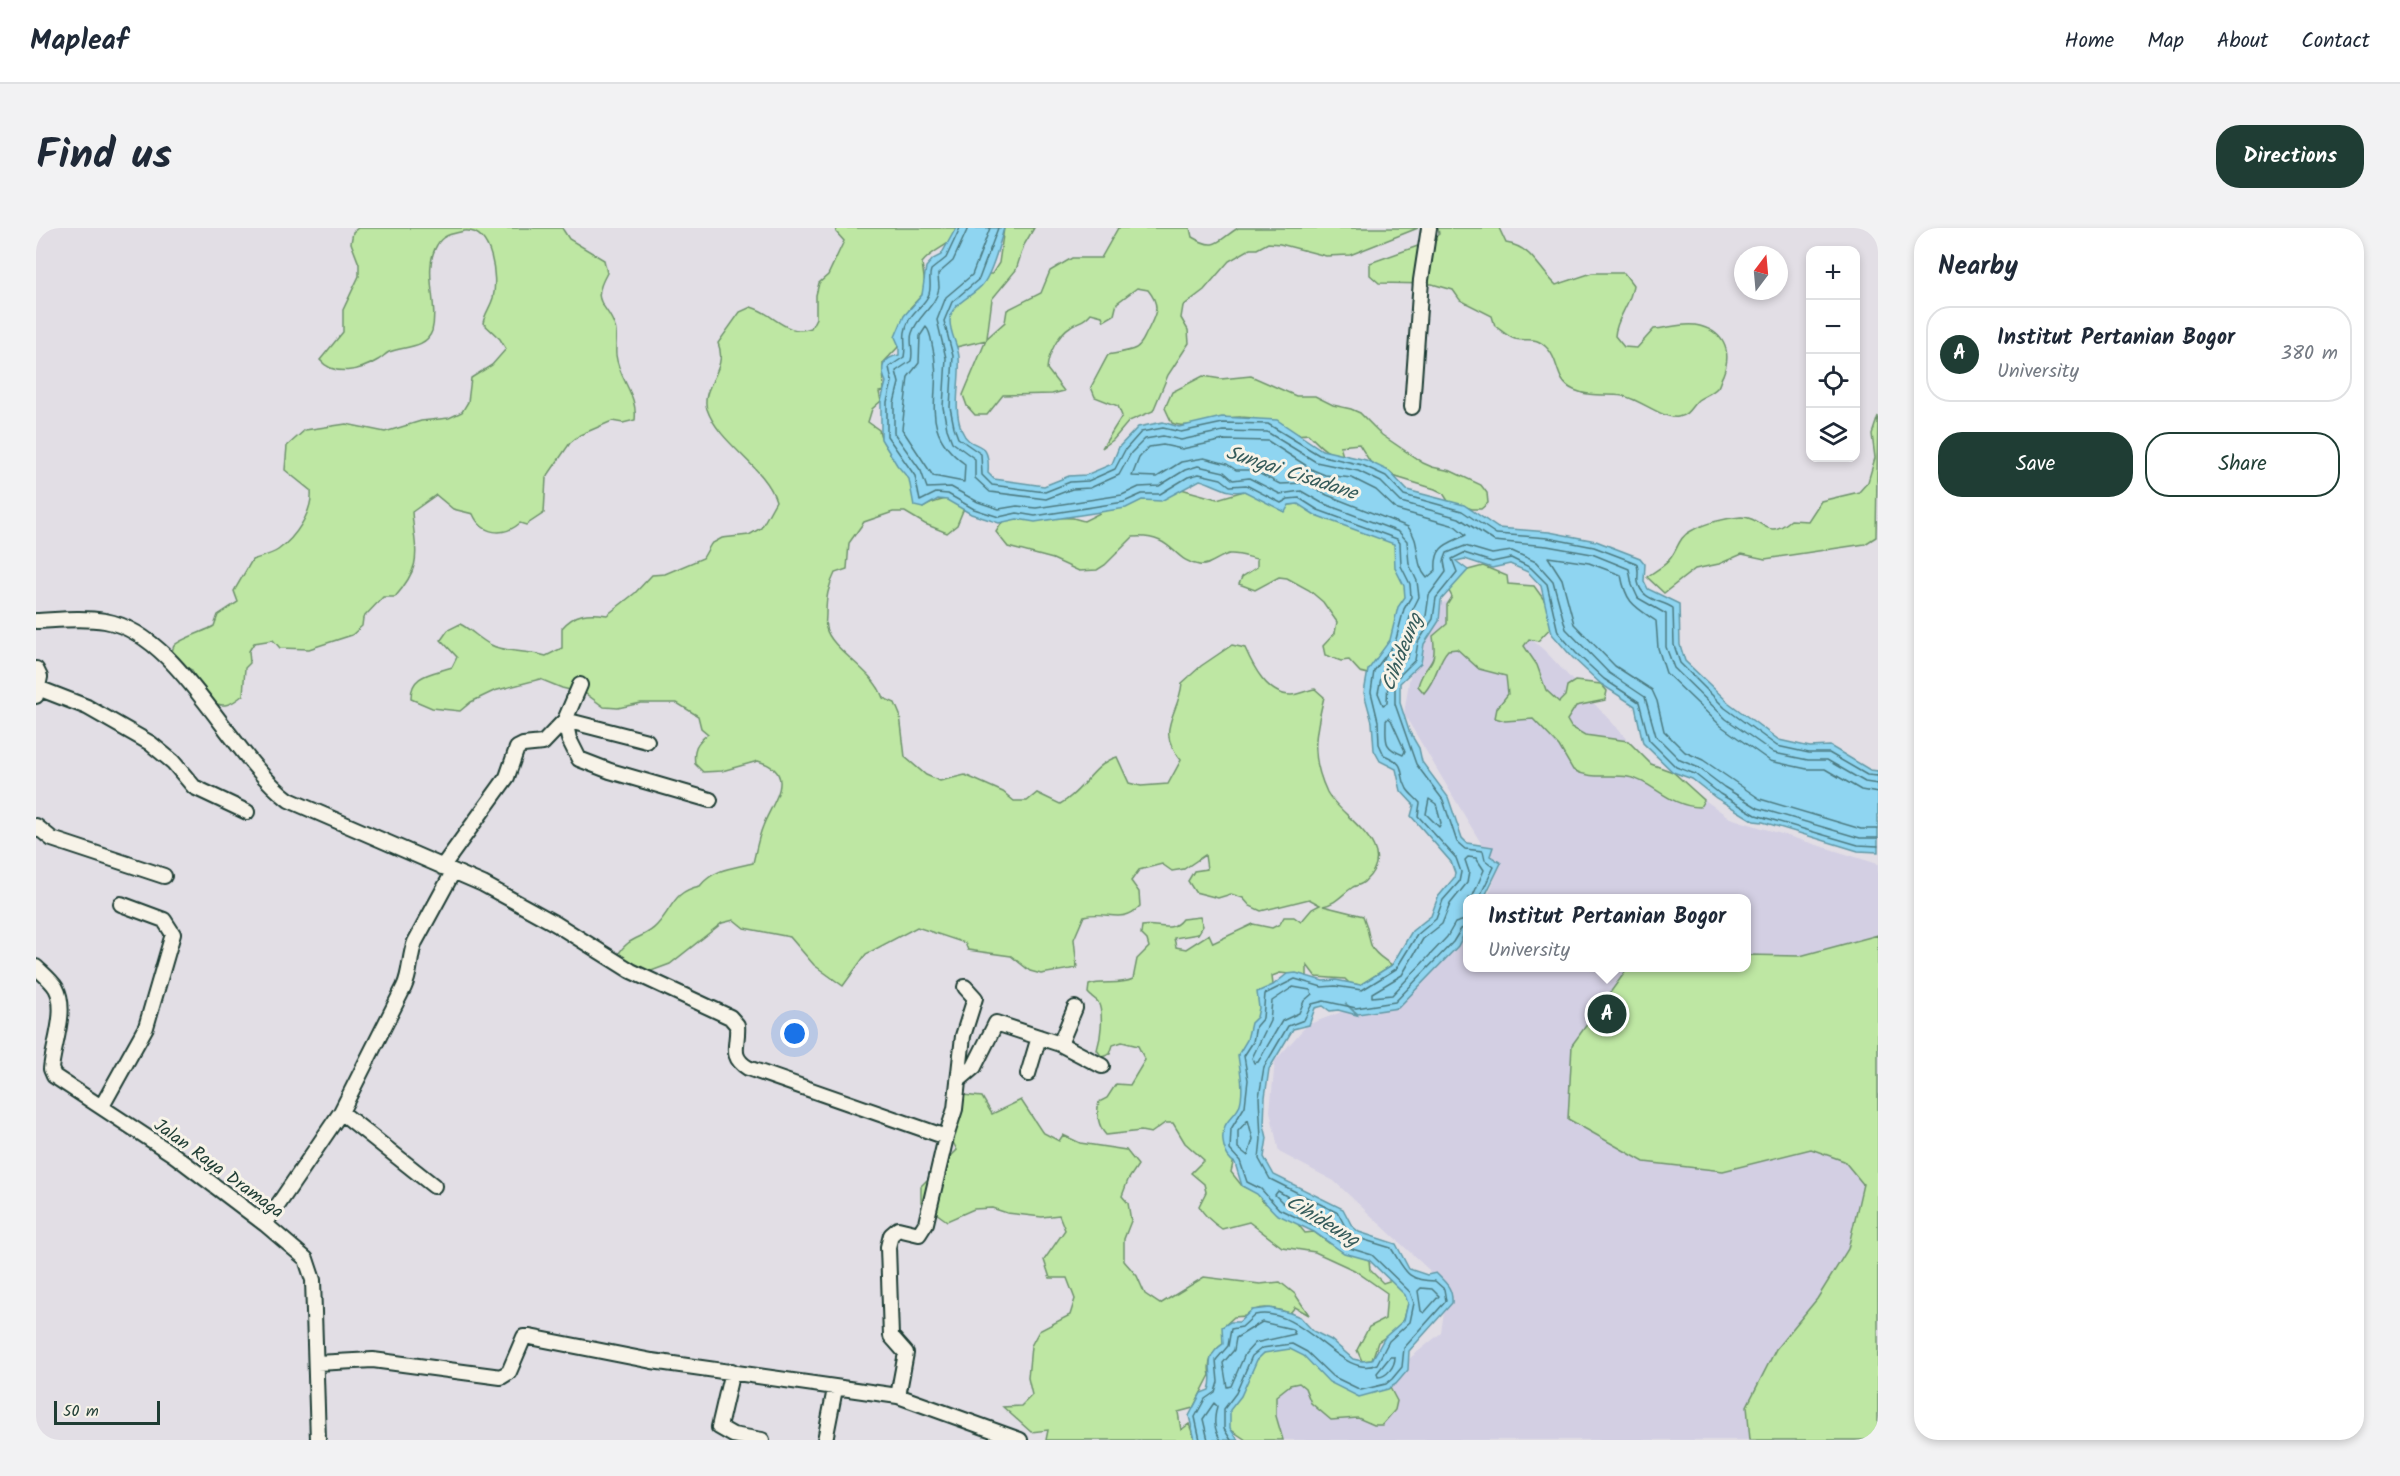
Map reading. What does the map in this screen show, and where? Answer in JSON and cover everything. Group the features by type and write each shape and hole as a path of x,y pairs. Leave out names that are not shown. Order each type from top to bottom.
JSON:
{"street":[{"path":"1412,408 1421,280 1429,228"},
{"path":"36,621 105,621 136,634 170,660 264,778 283,796 315,813 519,903 630,971 730,1017 737,1025 734,1054 738,1062 748,1068 946,1137"},
{"path":"36,669 40,677 37,692 87,707 150,743 173,762 194,787 247,812"},
{"path":"266,1224 341,1112 407,981 410,953 448,870 507,777 517,748 523,745 543,743 566,720 580,685"},
{"path":"566,720 647,741"},
{"path":"566,720 571,745 579,759 610,771 710,800"},
{"path":"36,826 43,828 52,839 164,876"},
{"path":"102,1106 146,1027 173,934 164,920 121,904"},
{"name":"Jalan Raya Dramaga","path":"36,967 54,985 59,996 60,1008 51,1069 54,1076 102,1106 266,1224 299,1252 311,1268 318,1440"},
{"path":"898,1396 906,1353 891,1336 888,1247 891,1235 898,1229 919,1234 926,1223 946,1137 955,1109 963,1036 975,998 965,987"},
{"path":"1060,1044 1075,1008"},
{"path":"960,1079 974,1067 996,1023 1060,1044 1102,1065"},
{"path":"1028,1074 1039,1037"},
{"path":"341,1112 434,1186"},
{"path":"316,1363 373,1360 507,1376 520,1342 524,1337 530,1337 652,1361 732,1371 835,1389 898,1396 1020,1440"},
{"path":"732,1371 719,1427 733,1435 762,1440"},
{"path":"825,1440 835,1389"}],"shaded area":[{"path":"1480,593 1547,653 1644,757 1730,818 1878,864 1878,1440 1246,1440 1273,1358 1357,1401 1441,1333 1445,1304 1428,1269 1334,1181 1279,1152 1270,1111 1275,1061 1307,1025 1421,982 1463,935 1463,972 1751,972 1751,894 1489,894 1497,870 1404,714 1413,656 1442,603"}],"green space":[{"path":"358,228 562,228 569,239 604,260 607,273 602,283 600,298 615,327 616,355 634,402 635,420 623,423 612,421 580,435 570,443 546,478 544,513 526,525 520,523 500,532 488,530 477,521 473,514 453,509 436,495 412,512 416,548 414,566 404,586 395,597 383,597 363,618 362,626 352,635 309,649 280,648 273,640 254,643 249,651 250,663 245,668 243,695 227,704 215,704 210,702 192,670 170,660 173,649 180,641 214,626 218,615 238,602 234,591 252,560 278,550 291,539 302,524 309,507 311,491 285,470 287,446 305,430 346,424 385,432 421,421 449,418 462,412 468,402 471,378 492,365 506,349 500,339 483,323 494,290 495,279 491,256 481,238 474,232 464,231 442,239 433,255 431,276 434,321 432,331 425,341 389,352 371,364 355,369 332,369 326,365 320,360 343,332 343,310 359,276 359,264 351,243 353,232"},
{"path":"837,228 964,228 954,239 932,253 922,263 925,285 922,295 910,308 899,346 883,363 884,391 879,392 881,401 872,409 868,422 879,430 888,450 910,479 914,496 923,508 958,495 964,508 957,525 947,533 905,512 893,512 864,522 849,543 847,569 835,573 826,603 826,626 836,645 871,678 883,698 895,703 900,715 905,757 926,775 940,781 965,775 1003,792 1014,801 1027,801 1037,793 1060,804 1075,793 1101,766 1117,757 1129,783 1141,786 1168,784 1181,760 1169,739 1169,730 1182,683 1201,666 1232,645 1245,648 1262,678 1282,694 1291,695 1315,689 1324,697 1318,722 1316,745 1318,767 1327,792 1365,833 1373,844 1376,856 1375,868 1364,882 1353,887 1332,903 1323,906 1363,916 1372,948 1392,965 1360,985 1349,983 1345,979 1316,977 1307,965 1307,976 1280,973 1272,976 1273,985 1231,1172 1242,1186 1257,1193 1263,1202 1293,1218 1305,1233 1314,1232 1329,1243 1369,1260 1370,1270 1383,1283 1392,1280 1412,1287 1404,1320 1393,1332 1378,1342 1372,1360 1362,1361 1357,1350 1369,1327 1385,1319 1387,1293 1354,1270 1315,1252 1282,1247 1249,1222 1222,1229 1212,1222 1199,1206 1206,1192 1204,1184 1191,1173 1204,1160 1185,1143 1173,1123 1165,1123 1151,1133 1141,1131 1106,1135 1099,1124 1099,1102 1107,1098 1116,1084 1130,1085 1145,1060 1138,1046 1122,1042 1113,1045 1110,1054 1102,1057 1097,1050 1101,1032 1100,1007 1088,993 1089,985 1133,979 1137,959 1149,947 1147,940 1141,934 1142,926 1169,927 1182,919 1200,917 1203,926 1198,934 1174,938 1176,947 1186,949 1209,934 1213,943 1253,924 1272,928 1280,924 1284,917 1294,917 1301,922 1312,909 1320,905 1309,899 1261,911 1250,906 1243,898 1231,894 1218,898 1195,892 1188,881 1194,871 1207,869 1205,855 1184,869 1172,871 1162,864 1139,870 1131,881 1139,892 1140,906 1133,912 1120,916 1084,916 1074,939 1077,968 1041,974 1030,971 1011,956 968,950 965,943 917,927 866,954 843,986 814,965 790,937 744,928 734,920 722,923 670,964 646,973 618,955 627,944 652,930 674,901 684,892 700,886 717,873 753,863 761,831 779,789 780,781 777,773 770,766 758,761 722,771 703,772 695,764 694,754 698,743 708,734 701,728 698,716 677,703 641,703 618,708 604,707 586,694 540,679 494,691 471,702 460,711 432,708 411,699 414,684 418,680 452,667 457,657 441,640 448,630 460,624 496,647 546,656 562,648 562,628 572,619 588,614 607,615 635,593 652,575 665,574 703,558 711,544 722,538 749,535 761,528 776,501 771,489 763,477 721,433 707,409 707,393 720,362 718,343 740,312 751,307 787,327 802,330 811,328 816,318 816,295 819,283 828,275 844,241 836,232"},
{"path":"1004,228 1034,228 1024,245 1016,270 992,299 987,338 1005,322 1007,310 1041,293 1050,271 1072,258 1101,258 1118,228 1190,228 1192,237 1212,244 1238,228 1418,228 1350,255 1326,256 1268,243 1257,249 1250,249 1229,261 1204,290 1183,306 1181,318 1188,330 1189,343 1168,375 1153,411 1129,421 1113,440 1102,448 1122,416 1118,406 1095,397 1091,387 1108,355 1136,348 1142,343 1155,316 1155,301 1148,290 1137,288 1117,303 1114,315 1104,321 1102,316 1091,313 1084,320 1066,330 1054,345 1047,369 1064,391 1052,394 1003,395 987,415 975,415 967,406 963,395 986,340 956,347 944,317 987,274 992,274 999,263"},
{"path":"1438,228 1499,228 1506,243 1522,249 1534,259 1556,285 1592,273 1624,273 1633,285 1632,292 1618,323 1615,336 1624,347 1637,348 1654,329 1695,325 1713,331 1723,343 1727,357 1718,387 1678,417 1666,415 1623,396 1593,395 1574,390 1564,382 1548,349 1536,340 1510,337 1495,326 1492,316 1460,300 1453,290 1432,284 1379,283 1370,275 1370,263 1429,242 1439,234"},
{"path":"1203,376 1221,379 1251,376 1296,396 1315,396 1333,405 1360,413 1382,435 1423,463 1451,471 1481,485 1487,493 1488,503 1481,509 1472,509 1448,501 1443,493 1435,489 1396,477 1389,471 1372,465 1359,444 1340,446 1343,456 1323,448 1308,434 1289,433 1252,418 1233,417 1187,425 1172,423 1165,408 1172,392"},
{"path":"1878,416 1876,537 1865,544 1765,559 1742,554 1719,564 1695,569 1664,593 1647,577 1667,562 1683,537 1702,526 1741,517 1775,529 1791,520 1808,521 1821,501 1859,492 1868,482 1875,458 1872,434"},
{"path":"1174,487 1217,499 1244,491 1289,505 1298,504 1384,534 1399,548 1411,584 1395,637 1368,674 1360,672 1349,660 1341,661 1325,655 1323,646 1335,633 1337,622 1323,602 1309,590 1287,578 1279,577 1255,590 1239,584 1242,577 1257,567 1257,559 1229,554 1199,565 1183,559 1165,543 1146,537 1133,537 1105,565 1097,570 1079,571 1053,559 1008,547 996,532 1006,516 1073,518 1084,521 1100,513 1105,504"},
{"path":"1483,566 1507,576 1508,584 1534,586 1547,604 1556,607 1557,621 1538,641 1529,639 1524,646 1537,665 1546,690 1559,702 1565,696 1567,686 1575,681 1601,684 1607,691 1605,700 1576,706 1567,720 1571,727 1585,735 1628,741 1651,764 1673,772 1704,800 1700,807 1679,803 1636,779 1587,775 1573,770 1559,746 1533,719 1505,721 1495,718 1497,708 1508,694 1506,676 1479,669 1457,649 1448,650 1444,655 1424,693 1418,686 1434,655 1433,636 1447,624 1447,605 1452,597 1448,589 1457,573"},
{"path":"1878,935 1878,1440 1750,1440 1747,1406 1776,1349 1817,1299 1848,1249 1863,1184 1844,1161 1811,1149 1723,1171 1644,1162 1568,1119 1572,1045 1625,972 1751,972 1751,955 1800,956"},
{"path":"963,1095 982,1097 992,1114 1021,1100 1042,1132 1059,1141 1063,1135 1080,1143 1126,1150 1138,1165 1128,1180 1122,1196 1128,1203 1131,1221 1124,1239 1124,1261 1137,1276 1145,1294 1160,1304 1204,1277 1260,1284 1280,1282 1295,1294 1309,1315 1295,1307 1290,1313 1261,1308 1245,1316 1234,1317 1223,1327 1223,1344 1211,1358 1210,1375 1193,1408 1178,1412 1181,1430 1189,1424 1195,1440 1046,1440 1048,1430 1031,1432 1003,1407 1021,1406 1032,1395 1028,1378 1031,1346 1039,1331 1070,1315 1075,1299 1067,1278 1050,1278 1044,1260 1065,1230 1059,1215 1042,1217 1007,1213 992,1208 974,1209 947,1221 921,1202 921,1186 957,1150 943,1123 951,1108"},
{"path":"1282,1341 1388,1384 1397,1401 1395,1410 1382,1425 1374,1425 1358,1418 1331,1420 1311,1403 1305,1388 1299,1383 1290,1385 1276,1396 1276,1416 1283,1440 1246,1440 1221,1423 1249,1363"}],"water":[{"path":"956,228 1004,228 990,273 979,289 954,309 950,321 959,357 957,404 959,422 966,438 980,446 986,453 988,473 994,479 1044,486 1069,476 1086,475 1112,464 1119,447 1138,427 1163,422 1179,427 1222,417 1277,420 1322,450 1366,460 1389,471 1407,490 1464,505 1498,528 1549,532 1596,541 1640,558 1645,564 1644,581 1648,589 1679,604 1680,645 1685,661 1729,703 1779,740 1810,747 1830,746 1870,770 1878,771 1878,852 1858,851 1754,821 1716,798 1692,779 1673,772 1643,743 1635,706 1601,684 1572,657 1552,634 1541,586 1528,572 1510,564 1492,568 1465,559 1456,561 1468,570 1441,600 1439,621 1424,644 1421,663 1400,683 1400,703 1409,731 1419,748 1422,762 1448,797 1462,838 1467,843 1493,847 1490,856 1501,863 1486,894 1463,894 1463,936 1458,946 1398,1008 1358,1014 1345,1003 1357,1015 1338,1010 1330,1011 1323,1006 1315,1008 1309,1025 1293,1029 1269,1069 1264,1125 1267,1138 1264,1157 1274,1175 1343,1209 1352,1226 1359,1232 1396,1244 1409,1269 1427,1275 1436,1273 1443,1280 1450,1290 1452,1303 1409,1351 1408,1370 1396,1384 1388,1389 1359,1397 1329,1382 1304,1356 1290,1349 1264,1353 1257,1360 1241,1396 1230,1410 1230,1428 1238,1440 1195,1440 1189,1416 1201,1393 1209,1390 1210,1361 1212,1355 1223,1344 1222,1327 1230,1322 1239,1322 1252,1310 1269,1308 1300,1317 1313,1331 1331,1340 1353,1359 1372,1360 1385,1337 1404,1320 1408,1303 1405,1295 1369,1260 1344,1253 1314,1232 1276,1214 1257,1194 1242,1186 1235,1163 1228,1156 1224,1147 1223,1136 1225,1126 1238,1110 1241,1101 1242,1081 1238,1055 1247,1040 1251,1023 1257,1017 1259,1008 1257,992 1273,985 1287,974 1296,973 1323,981 1336,980 1360,985 1392,965 1412,931 1431,916 1438,897 1454,878 1455,873 1451,862 1411,816 1414,805 1401,791 1396,769 1380,761 1374,750 1372,722 1364,693 1368,670 1390,640 1398,607 1405,597 1404,586 1395,568 1394,544 1315,515 1298,504 1289,505 1285,512 1244,491 1233,492 1200,480 1161,501 1142,500 1126,508 1035,522 1017,519 999,523 971,514 947,500 938,499 923,508 914,506 909,479 897,465 881,439 881,401 886,382 883,368 889,358 899,355 899,346 895,337 904,316 922,295 926,267 933,259 941,255"}],"place":[{"name":"Institut Pertanian Bogor","path":"1607,1014"}],"water label":[{"name":"Sungai Cisadane","path":"1292,472"},
{"name":"Cihideung","path":"1401,652"},
{"name":"Cihideung","path":"1323,1220"}]}
